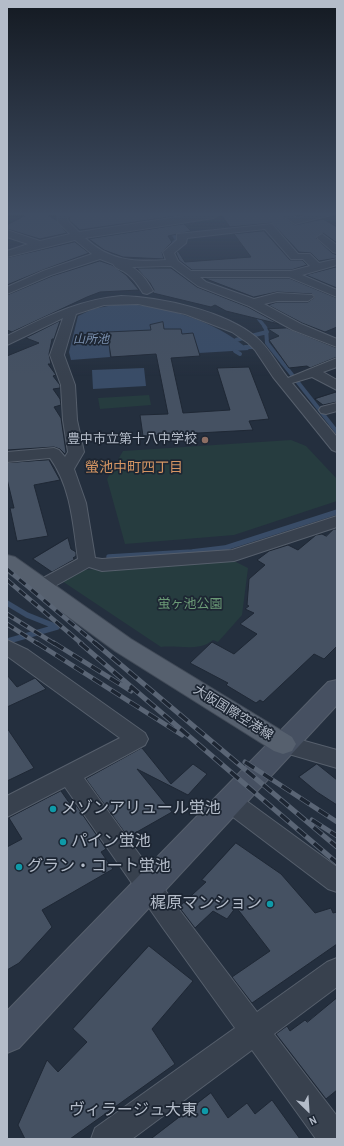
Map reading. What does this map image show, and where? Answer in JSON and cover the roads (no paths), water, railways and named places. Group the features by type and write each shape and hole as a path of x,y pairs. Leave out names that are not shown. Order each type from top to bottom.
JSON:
{"main road":[{"name":"大阪国際空港線","path":"7,562 40,588 123,645 283,744"}],"street":[{"path":"7,291 47,273 65,268"},
{"path":"126,268 141,278 147,291"},
{"path":"180,268 205,285 253,303 297,327 337,343"},
{"path":"188,274 291,274 318,268"},
{"path":"291,274 337,294"},
{"path":"253,303 276,297 308,297"},
{"path":"7,340 65,312 71,312 95,302 136,299 161,303 221,322 252,340 337,447"},
{"path":"66,469 76,452 70,420 68,385 57,355 71,312"},
{"path":"294,379 315,372 337,362"},
{"path":"315,372 337,386"},
{"path":"7,457 54,453 66,469 78,503 87,561"},
{"path":"40,588 87,561 102,565 234,556 337,521"},
{"path":"7,647 21,655 137,739 7,807"},
{"path":"283,744 337,689"},
{"path":"283,744 337,759"},
{"name":"大阪国際空港線","path":"7,1036 150,888 283,744"},
{"path":"69,775 150,888 335,1139"},
{"path":"229,801 337,881"},
{"path":"106,1139 256,1032 337,971"}],"water":[{"name":"山所池","path":"118,304 152,307 188,316 221,331 249,350 199,353 193,334 182,334 181,329 108,332 110,357 71,360 69,352 78,316 93,309"},
{"path":"144,368 146,386 93,389 92,370"}],"waterway":[{"path":"259,279 277,277"},
{"path":"254,313 265,327"},
{"path":"264,326 266,332"},
{"path":"251,336 266,332"},
{"path":"266,332 267,343 337,432"},
{"path":"236,340 243,338"},
{"path":"245,347 253,347"},
{"path":"235,351 240,354"},
{"path":"109,557 192,552 225,548 337,512"},
{"path":"7,603 27,615 57,627 8,641"}],"railway":[{"path":"7,569 96,644"},
{"path":"7,580 82,644"},
{"path":"7,614 55,644"},
{"path":"7,624 38,644"},
{"path":"37,643 182,735"},
{"path":"54,643 131,691"},
{"path":"80,643 337,863"},
{"path":"95,643 337,847"},
{"path":"245,762 337,822"},
{"path":"312,820 337,836"}],"place":[{"name":"豊中市立第十八中学校","path":"205,440"},
{"name":"メゾンアリュール蛍池","path":"53,809"},
{"name":"パイン蛍池","path":"63,842"},
{"name":"グラン・コート蛍池","path":"19,867"},
{"name":"梶原マンション","path":"270,904"},
{"name":"ヴィラージュ大東","path":"205,1111"}],"district":[{"name":"螢池中町四丁目","path":"134,468"}],"park label":[{"name":"蛍ヶ池公園","path":"190,605"}]}
